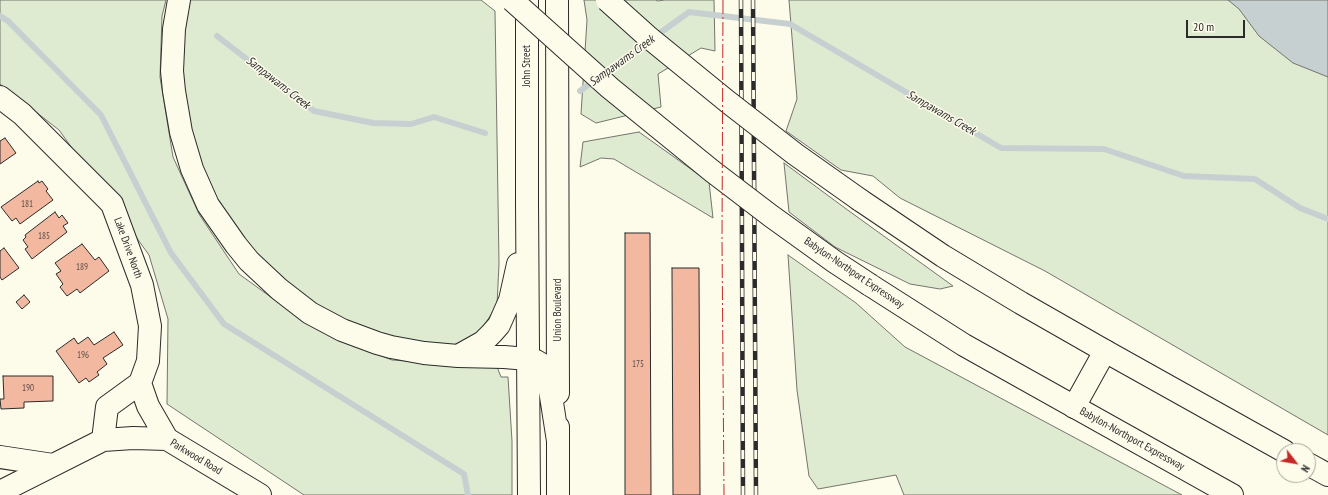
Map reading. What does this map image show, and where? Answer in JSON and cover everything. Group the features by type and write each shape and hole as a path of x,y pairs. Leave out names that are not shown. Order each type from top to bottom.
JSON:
{"main road":[{"path":"179,0 174,30 172,71 181,132 192,169 199,186 212,211 236,245 263,275 295,302 310,313 359,337 391,347 424,353 528,359 541,364 548,377 558,441"},
{"path":"506,0 536,22"},
{"name":"Babylon-Northport Expressway","path":"512,0 627,103 712,171 835,262 964,344 1232,495"},
{"name":"John Street","path":"527,0 527,204"},
{"name":"Union Boulevard","path":"557,0 558,495"},
{"path":"607,0 647,36 795,154 943,256 1105,352 1276,447"},
{"name":"Lake Drive North","path":"0,97 22,114 112,204 142,285 150,326 148,361 140,383"},
{"path":"458,356 483,342 499,325 505,312 510,300 517,270 527,204"},
{"path":"527,204 530,495"},
{"path":"1074,407 1105,352"},
{"path":"103,440 107,407 140,383 148,406 167,439"},
{"name":"Parkwood Road","path":"0,492 103,440 133,438 167,439 260,495"},
{"path":"0,457 53,465"},
{"path":"1316,468 1328,475"}],"green space":[{"path":"0,0 166,0 162,16 160,77 173,157 199,214 239,274 297,316 342,341 392,360 497,367 501,377 508,377 512,441 512,495 304,495 167,404 168,319 149,255 59,130 0,84"},
{"path":"183,0 481,0 495,11 499,264 497,305 478,335 451,346 400,344 318,308 271,274 203,186 177,85"},
{"path":"584,0 714,0 715,51 701,48 658,74 661,107 596,123 581,114 587,20"},
{"path":"789,0 1328,0 1328,435 1045,271 900,198 873,176 841,170 786,131 797,99"},
{"path":"639,132 709,182 713,218 614,159 601,158 580,167 583,142"},
{"path":"784,163 953,286 940,289 910,284 835,247 789,212"},
{"path":"788,255 856,303 905,347 1182,495 904,495 896,475 818,489 809,476 797,390"}],"shaded area":[{"path":"1228,0 1328,0 1328,77 1293,63 1259,36 1239,9"}],"building":[{"path":"5,138 16,153 0,164 0,141"},
{"path":"38,181 39,183 42,181 48,189 46,191 53,200 20,224 16,218 12,221 1,207"},
{"path":"55,212 59,218 62,215 68,223 63,226 67,232 32,259 25,249 28,247 23,240 26,237 25,235"},
{"path":"625,233 650,233 651,495 625,495"},
{"path":"82,244 95,260 99,257 109,271 80,293 77,289 67,296 60,287 63,284 56,274 61,271 55,263"},
{"path":"4,248 19,268 2,280 0,277 0,251"},
{"path":"672,268 699,268 700,495 673,495"},
{"path":"24,295 30,302 22,309 16,302"},
{"path":"114,332 123,345 103,358 107,364 97,372 99,375 89,382 86,378 79,383 56,351 74,338 78,344 88,337 94,345"},
{"path":"3,376 53,376 53,401 24,402 24,408 1,409 0,399 4,399"}],"waterway":[{"name":"Sampawams Creek","path":"580,91 689,12 790,24 1001,148 1104,149 1184,176 1255,179 1300,208 1328,219"},
{"path":"0,16 8,21 101,115 171,253 224,324 464,474 468,495"},
{"name":"Sampawams Creek","path":"217,36 314,111 373,123 411,124 434,117 485,133"}],"railway":[{"path":"741,0 743,495"},
{"path":"753,0 756,495"}],"power":[{"path":"723,0 722,240 724,495"}]}
